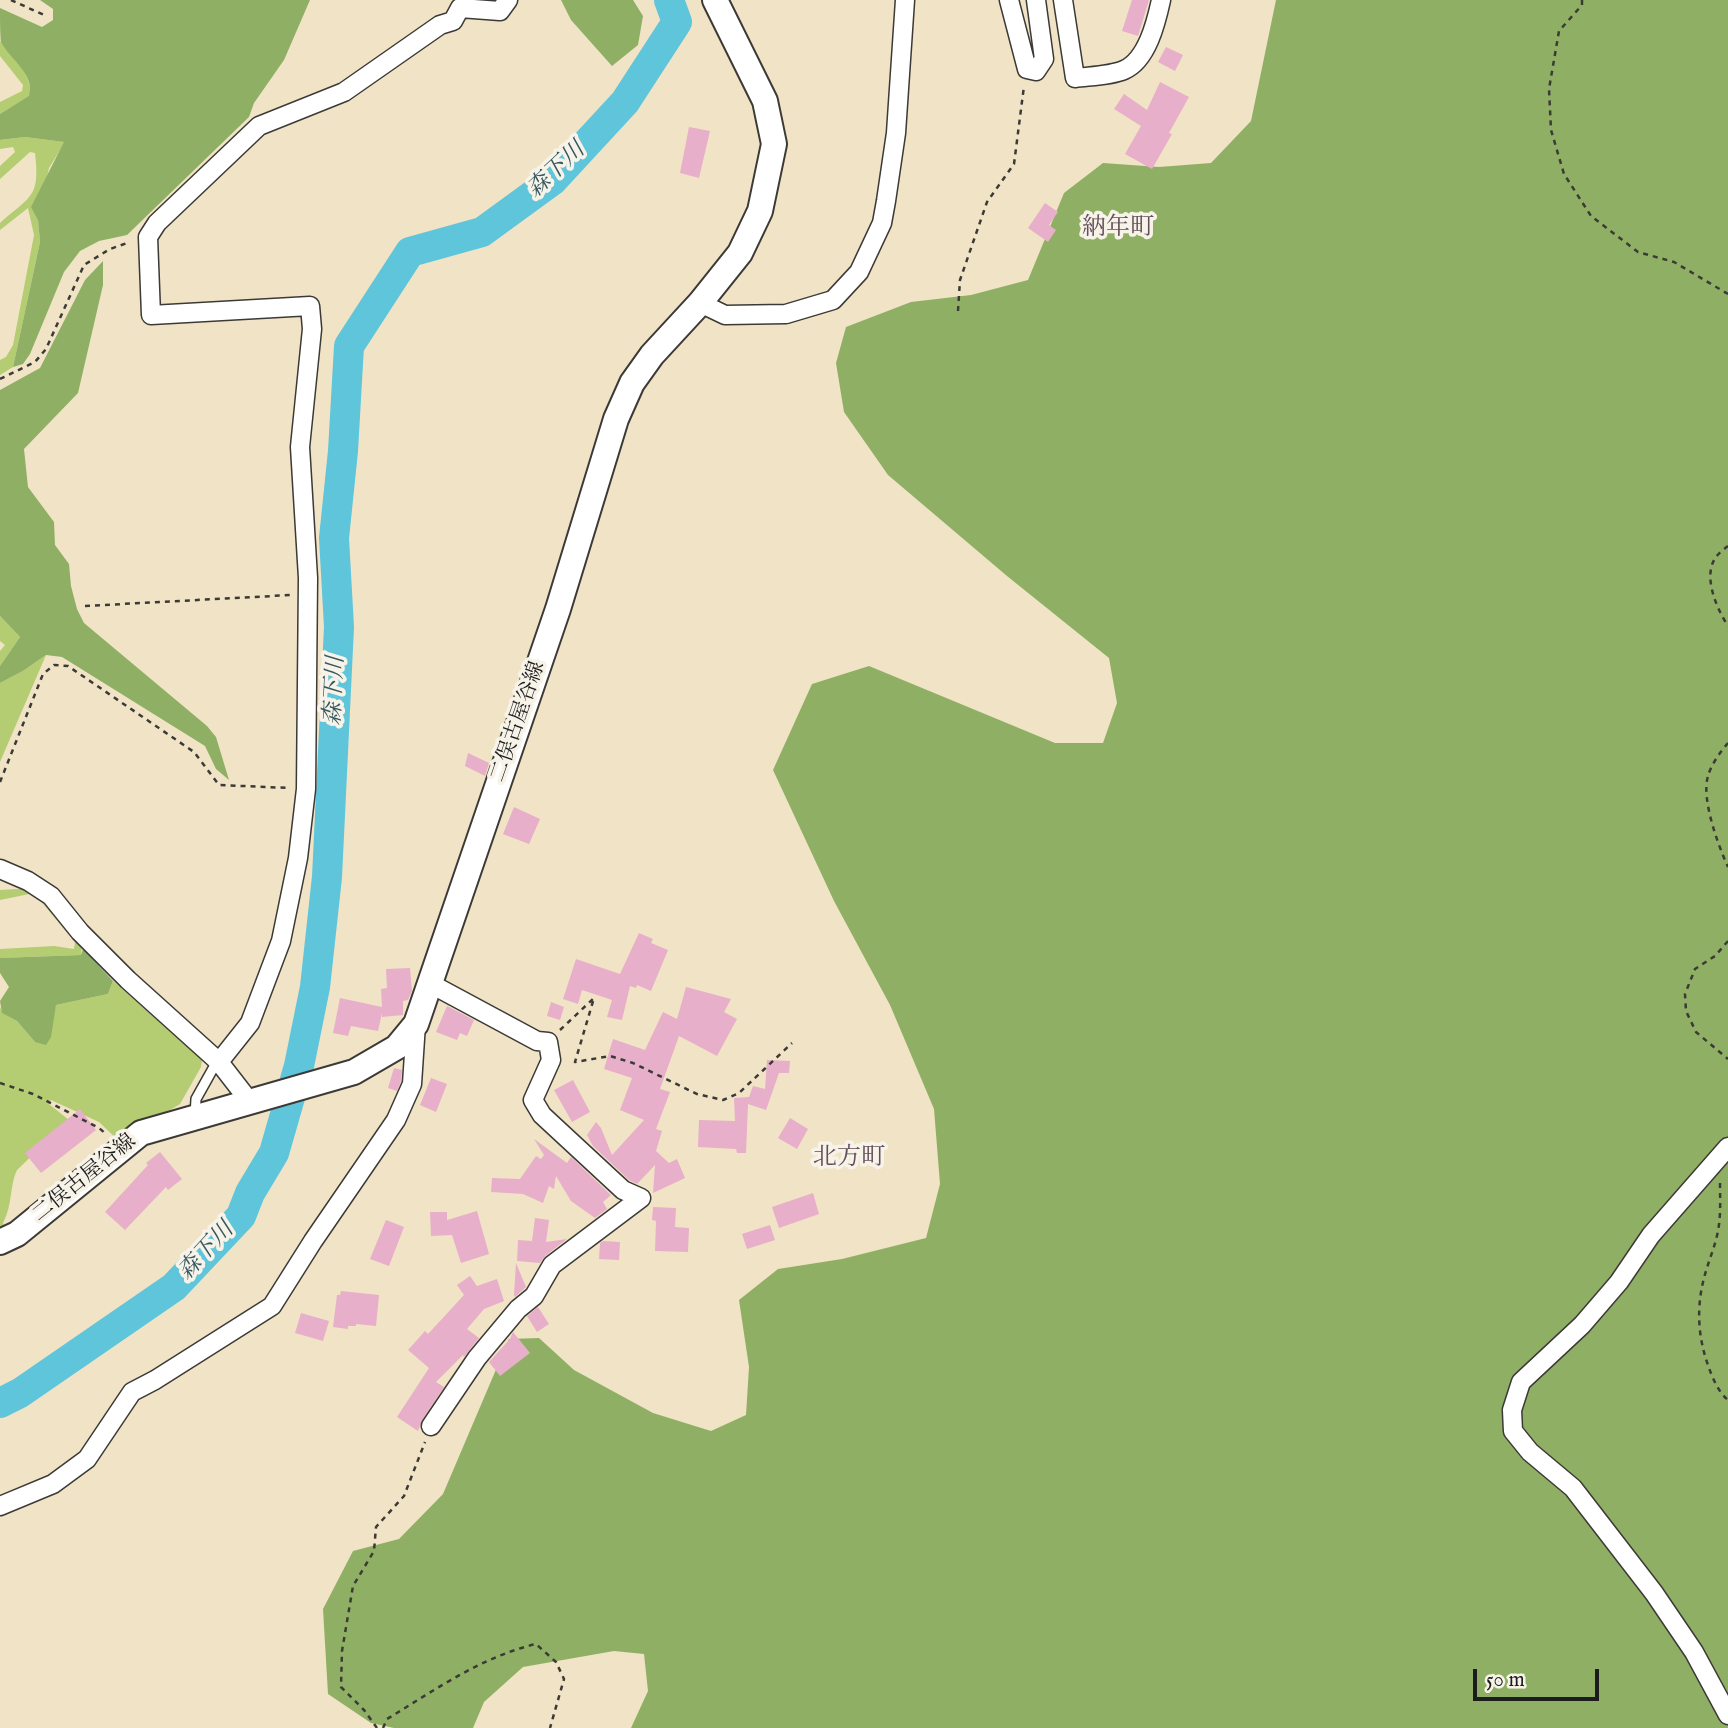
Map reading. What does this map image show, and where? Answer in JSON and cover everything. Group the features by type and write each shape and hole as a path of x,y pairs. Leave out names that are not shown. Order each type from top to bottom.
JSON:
{"main road":[{"name":"二俣古屋谷線","path":"0,1242 17,1234 141,1133 354,1072 397,1047 416,1024 558,609 616,419 632,383 652,355 700,303 740,253 760,211 774,144 765,101 715,0"}],"street":[{"path":"219,1062 250,1023 281,941 298,858 306,789 308,594 300,447 312,329 310,306 151,315 148,237 157,223 259,126 344,92 440,24 453,21 460,8 500,11 508,0"},
{"path":"700,303 725,314 786,314 833,300 859,272 882,223 886,201 896,133 905,0"},
{"path":"1009,0 1027,69 1036,71 1044,59 1036,0"},
{"path":"1063,0 1075,78 1122,71 1133,64 1154,31 1161,0"},
{"path":"0,869 15,874 51,896 80,932 128,980 219,1062 250,1102"},
{"path":"431,984 537,1041 548,1042 551,1060 533,1100 537,1108 623,1190 641,1198 552,1265 534,1296 518,1309 477,1358 431,1426"},
{"path":"0,1506 53,1484 87,1459 132,1392 272,1306 396,1119 412,1084 416,1024"},
{"path":"1724,1151 1651,1235 1619,1282 1582,1325 1521,1382 1512,1410 1513,1431 1530,1452 1573,1488 1654,1593 1694,1652 1728,1715"}],"lane":[{"path":"195,1118 196,1099 219,1062"}],"path":[{"path":"11,0 44,15"},
{"path":"1582,0 1582,5 1559,31 1549,89 1551,130 1564,174 1591,216 1638,252 1681,266 1728,294"},
{"path":"958,311 960,280 987,202 1014,164 1027,69"},
{"path":"0,379 35,362 46,349 84,265 110,250 148,237"},
{"path":"1728,546 1714,558 1710,577 1717,605 1728,626"},
{"path":"85,606 308,594"},
{"path":"0,782 43,674 54,665 68,666 194,752 219,785 306,789"},
{"path":"1728,743 1708,775 1706,790 1718,844 1728,867"},
{"path":"1728,941 1715,956 1695,969 1685,994 1686,1011 1696,1032 1728,1059"},
{"path":"548,1042 594,998 575,1062 610,1056 634,1063 697,1094 723,1100 739,1093 792,1043"},
{"path":"0,1083 33,1094 99,1128 121,1150"},
{"path":"1724,1151 1720,1217 1698,1312 1702,1351 1711,1375 1728,1400"},
{"path":"377,1728 341,1686 342,1651 353,1586 374,1551 376,1527 404,1496 431,1426"},
{"path":"383,1728 387,1719 469,1669 512,1650 536,1644 556,1662 564,1679 550,1728"}],"green space":[{"path":"40,0 310,0 284,60 254,103 249,117 127,235 99,241 80,251 64,272 30,354 23,364 13,367 40,242 38,220 31,207 64,142 25,137 0,140 0,114 29,96 30,88 21,67 1,42 0,8 42,27 53,20 53,9"},
{"path":"561,0 633,0 643,16 638,45 612,66 571,20"},
{"path":"1276,0 1728,0 1728,1728 631,1728 648,1691 644,1654 614,1651 523,1667 484,1702 473,1728 394,1728 371,1723 328,1694 323,1609 353,1551 399,1539 443,1494 509,1339 539,1338 574,1370 653,1413 711,1431 746,1415 749,1367 739,1300 778,1269 842,1259 926,1238 940,1184 934,1109 890,1005 834,901 773,770 812,684 869,666 1055,743 1103,743 1117,703 1109,658 888,475 844,412 836,363 846,327 911,302 971,295 1028,280 1064,193 1103,163 1159,167 1211,163 1251,121"},
{"path":"0,41 21,66 29,82 30,96 0,114 0,102 22,91 23,85 0,56"},
{"path":"25,137 65,142 49,168 38,220 40,242 13,367 0,375 0,360 6,357 13,345 34,235 28,208 0,230 0,223 31,194 35,187 36,167 35,153 30,152 0,179 0,166 15,152 13,147 0,149 0,140"},
{"path":"103,261 103,285 78,393 24,449 28,487 54,522 55,545 69,564 71,586 84,623 207,726 216,737 229,780 216,769 205,746 62,657 46,655 0,683 0,666 20,637 0,616 0,390 40,368 85,280"},
{"path":"0,616 20,637 0,666 0,651 5,645 0,641"},
{"path":"46,655 0,762 0,683"},
{"path":"36,888 82,945 81,955 0,958 0,949 54,946 74,949 75,942 34,893 0,900 0,890"},
{"path":"83,949 113,981 108,994 56,1005 51,1037 46,1045 35,1042 17,1021 2,1013 0,1001 9,987 0,973 0,958 81,955"},
{"path":"113,981 202,1060 201,1067 180,1104 119,1141 99,1122 51,1100 49,1104 69,1120 17,1170 3,1223 7,1229 0,1232 0,1007 3,1013 17,1021 35,1042 54,1013 56,1005 108,994"}],"building":[{"path":"1132,0 1149,0 1138,36 1122,31"},
{"path":"1166,47 1183,55 1175,71 1158,62"},
{"path":"1160,82 1189,97 1152,169 1125,154 1141,126 1114,109 1124,94 1147,110"},
{"path":"689,127 710,131 699,178 680,173"},
{"path":"1045,203 1058,212 1049,225 1056,230 1048,242 1028,228"},
{"path":"468,753 489,763 485,776 465,766"},
{"path":"514,807 540,819 529,844 503,834"},
{"path":"639,933 653,939 651,943 668,950 651,991 637,985 636,988 630,986 622,1020 607,1017 612,1000 582,990 578,1004 563,999 576,959 620,974"},
{"path":"410,968 412,991 408,1000 403,1001 403,1015 382,1017 382,1013 378,1031 351,1026 348,1036 333,1033 340,998 382,1007 381,989 387,988 386,969"},
{"path":"686,987 731,999 724,1012 737,1019 717,1056 679,1036 660,1089 670,1092 656,1129 662,1131 656,1151 669,1163 677,1159 685,1178 653,1193 655,1165 637,1184 629,1180 593,1146 587,1135 596,1122 612,1155 644,1120 620,1110 632,1078 604,1069 613,1039 645,1050 663,1012 677,1019"},
{"path":"551,1002 564,1007 560,1020 547,1016"},
{"path":"447,1006 474,1020 467,1036 460,1033 457,1040 436,1032"},
{"path":"767,1060 790,1061 789,1073 779,1073 766,1110 748,1104 746,1153 737,1153 736,1149 698,1147 699,1120 735,1121 734,1098 749,1097 753,1086 765,1089"},
{"path":"394,1068 402,1070 397,1091 388,1088"},
{"path":"431,1078 447,1084 436,1112 420,1105"},
{"path":"573,1080 590,1112 572,1122 554,1090"},
{"path":"80,1109 96,1130 41,1173 25,1153"},
{"path":"790,1118 808,1129 797,1149 778,1138"},
{"path":"534,1139 567,1163 571,1157 611,1195 603,1202 607,1209 595,1218 571,1201 556,1176 554,1189 549,1186 543,1203 523,1194 491,1192 492,1178 520,1179 536,1156 541,1159 544,1155"},
{"path":"160,1152 182,1179 168,1190 166,1187 125,1230 105,1212 148,1165 146,1163"},
{"path":"813,1193 819,1214 779,1228 772,1207"},
{"path":"653,1207 676,1208 675,1227 689,1228 688,1252 655,1251 656,1221 652,1220"},
{"path":"477,1211 489,1254 461,1263 452,1235 431,1236 430,1212 447,1212 447,1220"},
{"path":"535,1218 549,1220 546,1242 567,1239 540,1263 517,1261 518,1240 532,1241"},
{"path":"386,1220 404,1227 389,1266 370,1259"},
{"path":"770,1225 775,1240 747,1249 742,1234"},
{"path":"620,1242 619,1260 599,1259 600,1243"},
{"path":"516,1263 526,1287 515,1297 514,1295"},
{"path":"470,1276 477,1286 497,1279 504,1301 484,1309 467,1329 479,1338 464,1357 463,1355 436,1382 444,1387 422,1420 418,1431 397,1417 429,1368 408,1350 425,1331 428,1334 464,1295 457,1285"},
{"path":"341,1291 379,1295 376,1326 356,1324 348,1326 348,1329 333,1327 337,1295 340,1295"},
{"path":"538,1307 549,1324 537,1332 527,1316"},
{"path":"301,1313 329,1321 323,1341 295,1333"},
{"path":"513,1332 530,1353 500,1376 489,1362"}],"waterway":[{"name":"森下川","path":"0,1403 20,1393 174,1287 241,1216 250,1193 274,1153 299,1066 315,987 327,877 339,627 334,538 343,451 349,346 410,252 482,232 552,181 625,102 677,22 669,0"}],"district":[{"name":"納年町","path":"1118,229"},
{"name":"北方町","path":"849,1159"}]}
